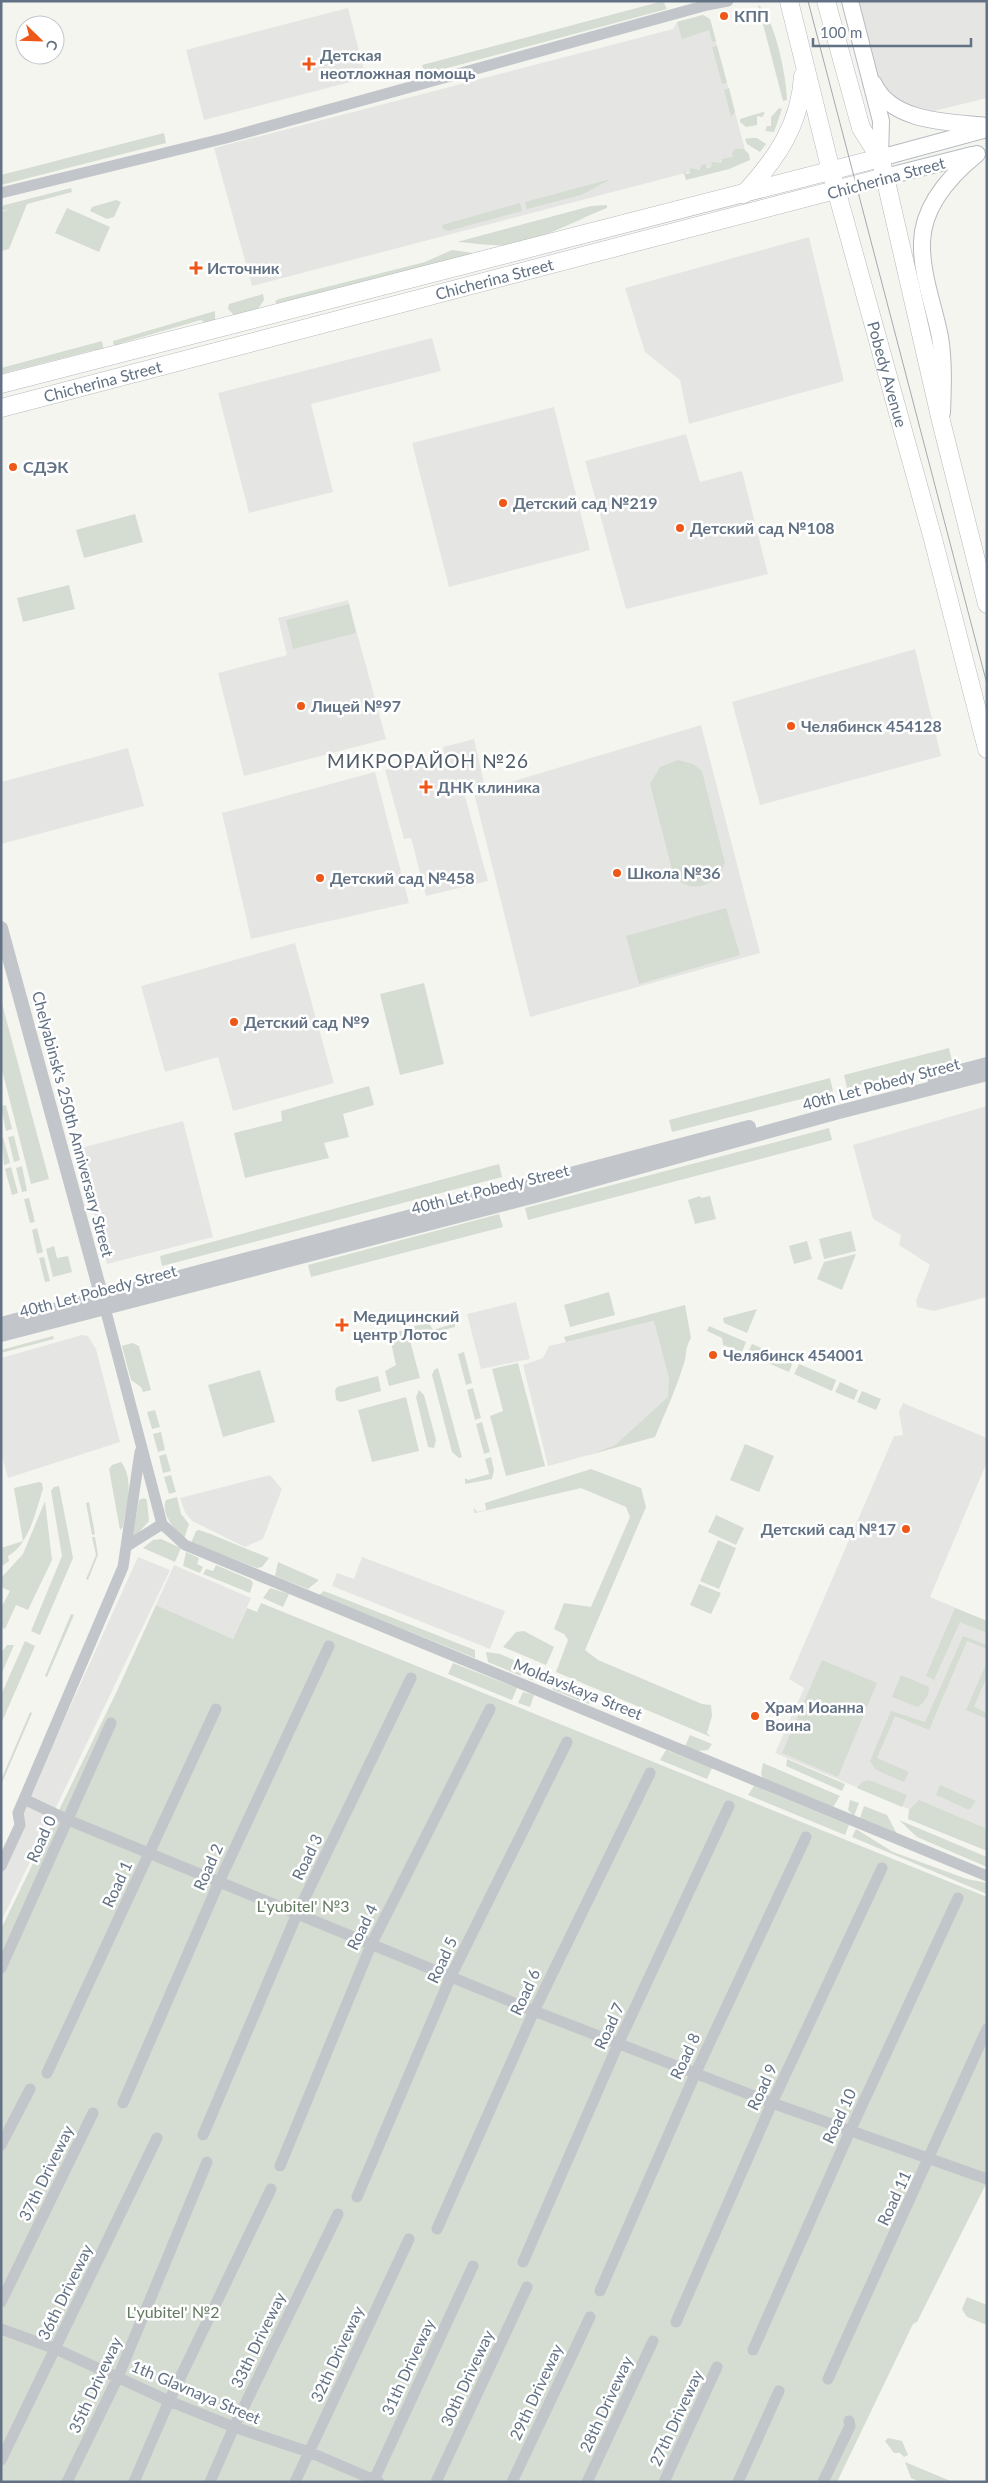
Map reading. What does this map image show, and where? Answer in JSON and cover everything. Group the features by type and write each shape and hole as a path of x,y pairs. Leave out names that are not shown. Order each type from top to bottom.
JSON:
{"main road":[{"name":"Pobedy Avenue","path":"789,1 831,171 933,539 987,749"},
{"path":"826,1 861,128 880,158 886,177 941,421 987,604"},
{"path":"850,1 881,121 880,158"},
{"path":"744,194 763,173 792,128 801,98 804,58"},
{"path":"868,70 880,94 898,108 922,118 987,127"},
{"name":"Chicherina Street","path":"1,384 225,325 358,294 744,194 987,127"},
{"path":"941,421 944,380 940,338 924,269 922,242 932,210 949,179 982,153"},
{"name":"Chicherina Street","path":"1,408 982,153"},
{"path":"358,294 362,313"}],"street":[{"path":"1,193 226,138 707,5 728,1"},
{"name":"Chelyabinsk's 250th Anniversary Street","path":"1,928 162,1524"},
{"name":"40th Let Pobedy Street","path":"1,1324 103,1302 538,1190 842,1107 987,1064"},
{"name":"40th Let Pobedy Street","path":"842,1107 987,1074"},
{"name":"40th Let Pobedy Street","path":"1,1335 103,1302"},
{"name":"Chelyabinsk's 250th Anniversary Street","path":"1,1866 20,1825 18,1813 122,1567 127,1546 141,1446"},
{"path":"127,1546 162,1524"},
{"name":"Moldavskaya Street","path":"162,1524 185,1545 987,1876"},
{"name":"Road 2","path":"123,2103 219,1882 329,1646"},
{"name":"Road 3","path":"203,2135 297,1914 411,1678"},
{"name":"Road 1","path":"47,2073 216,1709"},
{"name":"Road 4","path":"280,2166 371,1944 490,1709"},
{"name":"Road 0","path":"1,1968 111,1723"},
{"name":"Road 5","path":"357,2197 451,1976 567,1742"},
{"name":"Road 6","path":"437,2229 534,2011 650,1773"},
{"path":"24,1799 68,1820 534,2011 619,2042 772,2103 987,2179"},
{"name":"Road 7","path":"523,2262 619,2042 729,1806"},
{"name":"Road 8","path":"600,2291 696,2072 806,1837"},
{"name":"Road 9","path":"676,2322 772,2103 882,1868"},
{"name":"Road 10","path":"753,2350 850,2131 958,1898"},
{"name":"Road 11","path":"828,2379 987,2029"},
{"path":"1,2145 30,2090"},
{"name":"37th Driveway","path":"1,2302 93,2113"},
{"name":"36th Driveway","path":"1,2460 157,2138"},
{"name":"35th Driveway","path":"67,2482 118,2377 207,2162"},
{"path":"134,2482 169,2400 271,2189"},
{"name":"33th Driveway","path":"210,2482 234,2427 338,2214"},
{"name":"32th Driveway","path":"295,2482 409,2239"},
{"name":"31th Driveway","path":"375,2481 473,2266"},
{"name":"30th Driveway","path":"436,2482 527,2287"},
{"name":"29th Driveway","path":"512,2482 590,2317"},
{"name":"1th Glavnaya Street","path":"1,2329 56,2348 169,2400 234,2427 309,2452 375,2481"},
{"name":"28th Driveway","path":"587,2482 653,2341"},
{"name":"27th Driveway","path":"664,2482 717,2367"},
{"path":"738,2482 779,2391"},
{"path":"823,2482 850,2426 849,2421"}],"shaded area":[{"path":"857,1 987,1 987,98 934,111 911,107 893,97 879,80"},
{"path":"348,8 366,78 204,120 186,50"},
{"path":"703,15 710,19 747,157 252,286 214,148 673,29 677,22"},
{"path":"809,237 844,381 689,424 680,380 645,352 625,288"},
{"path":"432,338 441,371 311,404 333,492 249,513 218,393"},
{"name":"Детский сад №219","path":"554,407 590,550 449,587 412,443"},
{"name":"Детский сад №108","path":"686,434 700,482 742,471 768,574 626,609 585,461"},
{"name":"Лицей №97","path":"348,600 386,739 244,776 218,673 287,655 278,618"},
{"path":"915,649 941,756 760,805 732,702"},
{"name":"Школа №36","path":"701,725 760,953 530,1017 474,793"},
{"path":"474,739 484,783 463,789 488,881 426,896 411,838 404,839 385,770 444,754 443,747"},
{"path":"128,748 144,806 1,844 1,782"},
{"name":"Детский сад №458","path":"375,772 409,903 251,939 222,813"},
{"name":"Детский сад №9","path":"295,943 334,1083 233,1111 218,1057 165,1072 141,986"},
{"path":"987,1106 987,1297 934,1311 917,1307 916,1301 930,1265 899,1245 901,1235 873,1219 853,1145"},
{"path":"183,1121 213,1237 107,1264 77,1149"},
{"path":"516,1302 530,1359 481,1369 467,1314"},
{"path":"655,1321 669,1378 669,1397 615,1445 589,1455 548,1466 523,1365 543,1358 549,1346"},
{"path":"82,1335 88,1336 96,1349 120,1442 8,1478 1,1453 1,1358"},
{"path":"903,1403 987,1438 987,1462 930,1597 987,1621 987,1842 775,1753 804,1688 789,1679 894,1436 903,1435 899,1412"},
{"path":"270,1475 282,1489 263,1539 245,1547 192,1521 185,1512 180,1498"},
{"path":"138,1557 170,1570 1,1922 1,1859"},
{"path":"362,1557 505,1611 490,1649 332,1586 337,1573 354,1579"},
{"path":"174,1565 251,1598 233,1639 156,1605"}],"green space":[{"path":"663,1 667,9 425,74 422,65"},
{"path":"758,5 764,11 775,35 785,78 787,100 783,101"},
{"path":"703,15 710,19 716,41 712,42 709,30 682,39 677,22"},
{"path":"717,46 727,83 722,84 712,47"},
{"path":"729,88 735,112 731,117 724,90"},
{"path":"779,108 782,109 774,132 765,131 767,126 771,126 771,117"},
{"path":"765,113 762,117 757,116 757,125 746,127 740,122 740,119"},
{"path":"164,133 166,143 1,185 1,175"},
{"path":"757,138 766,144 760,152 747,144 745,139"},
{"path":"735,149 744,149 749,154 750,160 729,169 686,180 683,170 686,174 690,173 690,168 700,170 701,165 705,164 707,168 711,167 712,162 722,163 722,159 733,157 732,153"},
{"path":"611,179 581,195 527,209 525,202"},
{"path":"71,188 72,192 27,204 9,249 1,251 1,212 10,209 1,211 1,206"},
{"path":"116,200 121,202 114,217 107,219 90,211 92,207"},
{"path":"520,203 522,211 448,231 443,229 442,225"},
{"path":"607,205 607,208 530,240 504,245 457,242 591,206"},
{"path":"67,208 110,227 99,252 55,233"},
{"path":"452,250 488,255 278,306 275,301 425,262"},
{"path":"263,294 264,300 257,310 234,315 228,309 229,304"},
{"path":"215,311 215,321 207,324 201,320 114,346 113,341"},
{"path":"102,341 104,351 96,353 94,350 1,374 1,368"},
{"path":"135,514 143,542 84,558 76,530"},
{"path":"69,585 75,609 23,622 17,598"},
{"path":"349,604 356,633 293,649 286,620"},
{"path":"678,760 693,764 702,771 725,863 721,871 710,882 696,887 681,883 674,877 650,784 660,767"},
{"path":"726,908 740,955 639,984 626,936"},
{"path":"424,983 444,1064 400,1075 380,994"},
{"path":"1,1000 49,1179 31,1184 1,1066"},
{"path":"949,1048 952,1061 847,1088 844,1075"},
{"path":"830,1078 833,1091 672,1132 669,1120"},
{"path":"369,1086 374,1105 343,1114 349,1137 324,1143 329,1158 245,1178 234,1133 282,1121 281,1111"},
{"path":"6,1105 12,1129 6,1131 1,1106"},
{"path":"829,1128 832,1140 528,1220 525,1208"},
{"path":"14,1136 20,1160 14,1162 8,1137"},
{"path":"3,1137 10,1163 4,1165 1,1138"},
{"path":"499,1164 502,1177 162,1266 160,1256"},
{"path":"22,1166 27,1191 22,1192 16,1168"},
{"path":"11,1167 18,1193 12,1195 5,1169"},
{"path":"700,1196 701,1198 710,1196 716,1219 695,1224 688,1200"},
{"path":"29,1198 35,1222 30,1223 24,1199"},
{"path":"499,1214 503,1227 311,1277 308,1265"},
{"path":"37,1228 43,1252 37,1254 32,1230"},
{"path":"851,1231 856,1251 824,1259 819,1239"},
{"path":"807,1241 812,1259 794,1264 789,1246"},
{"path":"54,1246 57,1258 68,1256 72,1272 53,1277 46,1249"},
{"path":"856,1254 842,1290 817,1279 824,1262"},
{"path":"44,1257 50,1281 45,1282 39,1258"},
{"path":"609,1292 615,1315 570,1327 564,1305"},
{"path":"685,1305 691,1338 678,1380 655,1437 589,1455 615,1445 668,1397 669,1378 654,1321 566,1342 564,1337"},
{"path":"757,1309 747,1333 724,1323 723,1318"},
{"path":"451,1314 455,1318 455,1327 417,1337 414,1326 429,1323 433,1330 449,1325 448,1315"},
{"path":"709,1326 746,1342 742,1352 723,1345 722,1338 707,1331"},
{"path":"405,1331 409,1337 420,1378 389,1386 385,1371 396,1365 390,1338 394,1333"},
{"path":"53,1336 54,1339 1,1353 1,1350"},
{"path":"132,1343 139,1346 151,1390 143,1392 141,1387 131,1380 122,1346"},
{"path":"752,1344 793,1362 789,1372 747,1354"},
{"path":"464,1352 472,1383 466,1385 458,1354"},
{"path":"518,1363 545,1466 506,1476 490,1416 503,1411 492,1369"},
{"path":"799,1364 836,1380 832,1391 794,1374"},
{"path":"438,1368 462,1457 459,1458 452,1452 432,1375 434,1370"},
{"path":"260,1370 275,1422 223,1437 208,1385"},
{"path":"378,1376 381,1391 341,1402 336,1400 335,1390 337,1387"},
{"path":"840,1382 858,1390 854,1400 835,1392"},
{"path":"473,1388 481,1418 475,1420 467,1390"},
{"path":"419,1390 424,1395 436,1440 434,1448 428,1447 416,1397"},
{"path":"862,1391 881,1399 876,1410 857,1402"},
{"path":"406,1397 419,1451 372,1462 358,1410"},
{"path":"155,1410 160,1427 152,1429 147,1412"},
{"path":"482,1422 490,1452 484,1454 476,1424"},
{"path":"161,1432 165,1450 158,1452 153,1434"},
{"path":"745,1444 774,1456 759,1492 730,1480"},
{"path":"166,1454 171,1471 163,1473 159,1456"},
{"path":"491,1457 494,1470 492,1479 465,1484 465,1478 468,1480 489,1474 485,1459"},
{"path":"121,1462 128,1477 129,1485 123,1527 120,1530 109,1469 112,1465"},
{"path":"591,1469 641,1488 646,1507 585,1650 598,1660 702,1704 711,1705 712,1716 707,1733 711,1737 556,1672 568,1640 564,1634 554,1629 564,1603 591,1607 630,1517 626,1507 581,1488 475,1513 473,1507 477,1512 486,1510 485,1503"},
{"path":"171,1475 176,1492 169,1494 164,1477"},
{"path":"39,1482 42,1483 43,1489 31,1526 23,1541 14,1488"},
{"path":"59,1486 73,1558 40,1635 31,1631 62,1556 51,1491 54,1487"},
{"path":"177,1497 181,1514 189,1524 184,1539 173,1526 165,1510 166,1500"},
{"path":"144,1498 147,1500 149,1521 132,1540 139,1500"},
{"path":"45,1501 52,1560 28,1610 16,1605 5,1629 1,1627 1,1608 10,1591 1,1587 1,1578 23,1554"},
{"path":"89,1502 95,1534 92,1535 86,1503"},
{"path":"716,1515 744,1528 736,1545 708,1532"},
{"path":"199,1530 269,1558 262,1567 257,1568 191,1543 196,1531"},
{"path":"92,1537 95,1537 98,1555 88,1580 86,1579 96,1555"},
{"path":"161,1539 181,1548 175,1562 143,1548 153,1540"},
{"path":"718,1540 736,1548 719,1589 700,1581"},
{"path":"23,1541 8,1556 9,1561 1,1567 1,1548"},
{"path":"186,1552 199,1558 197,1564 203,1567 200,1573 183,1566"},
{"path":"278,1562 319,1580 308,1589 275,1576"},
{"path":"216,1565 251,1580 253,1583 250,1593 203,1574 206,1569 213,1571"},
{"path":"699,1584 721,1593 711,1614 690,1605"},
{"path":"270,1588 289,1594 283,1607 263,1598"},
{"path":"324,1591 475,1650 475,1658 319,1595"},
{"name":"L'yubitel' №3","path":"261,1603 987,1897 987,2182 917,2322 913,2324 837,2482 1,2482 1,1929 116,1693 156,1605 233,1639 247,1608 257,1612"},
{"path":"955,1608 987,1621 987,1633 960,1622 934,1680 926,1676"},
{"path":"71,1614 74,1615 47,1677 45,1676"},
{"path":"524,1631 554,1647 546,1665 503,1647 516,1632"},
{"path":"963,1636 987,1645 987,1649 967,1641 929,1730 895,1716 877,1758 909,1772 904,1782 876,1770 870,1761 891,1711 925,1722"},
{"path":"25,1641 35,1646 1,1724 1,1695"},
{"path":"7,1645 14,1645 1,1675 1,1653"},
{"path":"486,1652 500,1654 526,1665 521,1676 488,1662"},
{"path":"822,1660 877,1683 838,1777 782,1753"},
{"path":"987,1662 987,1676 974,1707 987,1713 987,1719 966,1710"},
{"path":"453,1663 517,1688 512,1700 448,1674"},
{"path":"532,1668 543,1673 536,1681 528,1679"},
{"path":"901,1675 929,1687 926,1699 917,1707 892,1697"},
{"path":"554,1676 598,1694 593,1704 553,1690"},
{"path":"523,1692 534,1695 530,1707 518,1703"},
{"path":"30,1712 32,1713 1,1785 1,1780"},
{"path":"690,1735 712,1744 708,1750 698,1751 685,1746"},
{"path":"666,1750 712,1768 707,1779 660,1760"},
{"path":"787,1759 845,1784 842,1791 786,1766"},
{"path":"763,1763 840,1796 833,1807 763,1778 761,1774"},
{"path":"869,1780 907,1795 902,1807 857,1788 862,1782"},
{"path":"940,1785 976,1801 970,1809 967,1809 936,1795"},
{"path":"754,1786 849,1825 845,1835 748,1795"},
{"path":"850,1800 859,1803 854,1816 848,1810"},
{"path":"919,1800 985,1828 987,1851 908,1819 909,1810"},
{"path":"864,1806 887,1815 897,1834 860,1818"},
{"path":"899,1820 987,1857 987,1867 917,1837"},
{"path":"856,1829 893,1852 967,1879 987,1883 987,1894 852,1837"},
{"path":"967,2297 987,2305 987,2325 967,2317 962,2309"},
{"path":"888,2438 902,2441 908,2455 904,2457 900,2453 894,2453 885,2441"},
{"path":"905,2462 953,2482 920,2482 911,2478"}],"tram line":[{"path":"808,1 987,684"}],"place":[{"name":"КПП","path":"724,16"},
{"name":"Детская неотложная помощь","path":"309,64"},
{"name":"Источник","path":"196,268"},
{"name":"СДЭК","path":"13,467"},
{"name":"Детский сад №219","path":"503,503"},
{"name":"Детский сад №108","path":"680,528"},
{"name":"Лицей №97","path":"301,706"},
{"name":"Челябинск 454128","path":"791,726"},
{"name":"ДНК клиника","path":"426,787"},
{"name":"Школа №36","path":"617,873"},
{"name":"Детский сад №458","path":"320,878"},
{"name":"Детский сад №9","path":"234,1022"},
{"name":"Медицинский центр Лотос","path":"342,1325"},
{"name":"Челябинск 454001","path":"713,1355"},
{"name":"Детский сад №17","path":"906,1529"},
{"name":"Храм Иоанна Воина","path":"755,1716"}],"district":[{"name":"МИКРОРАЙОН №26","path":"428,761"}],"park label":[{"name":"L'yubitel' №2","path":"173,2312"}]}
